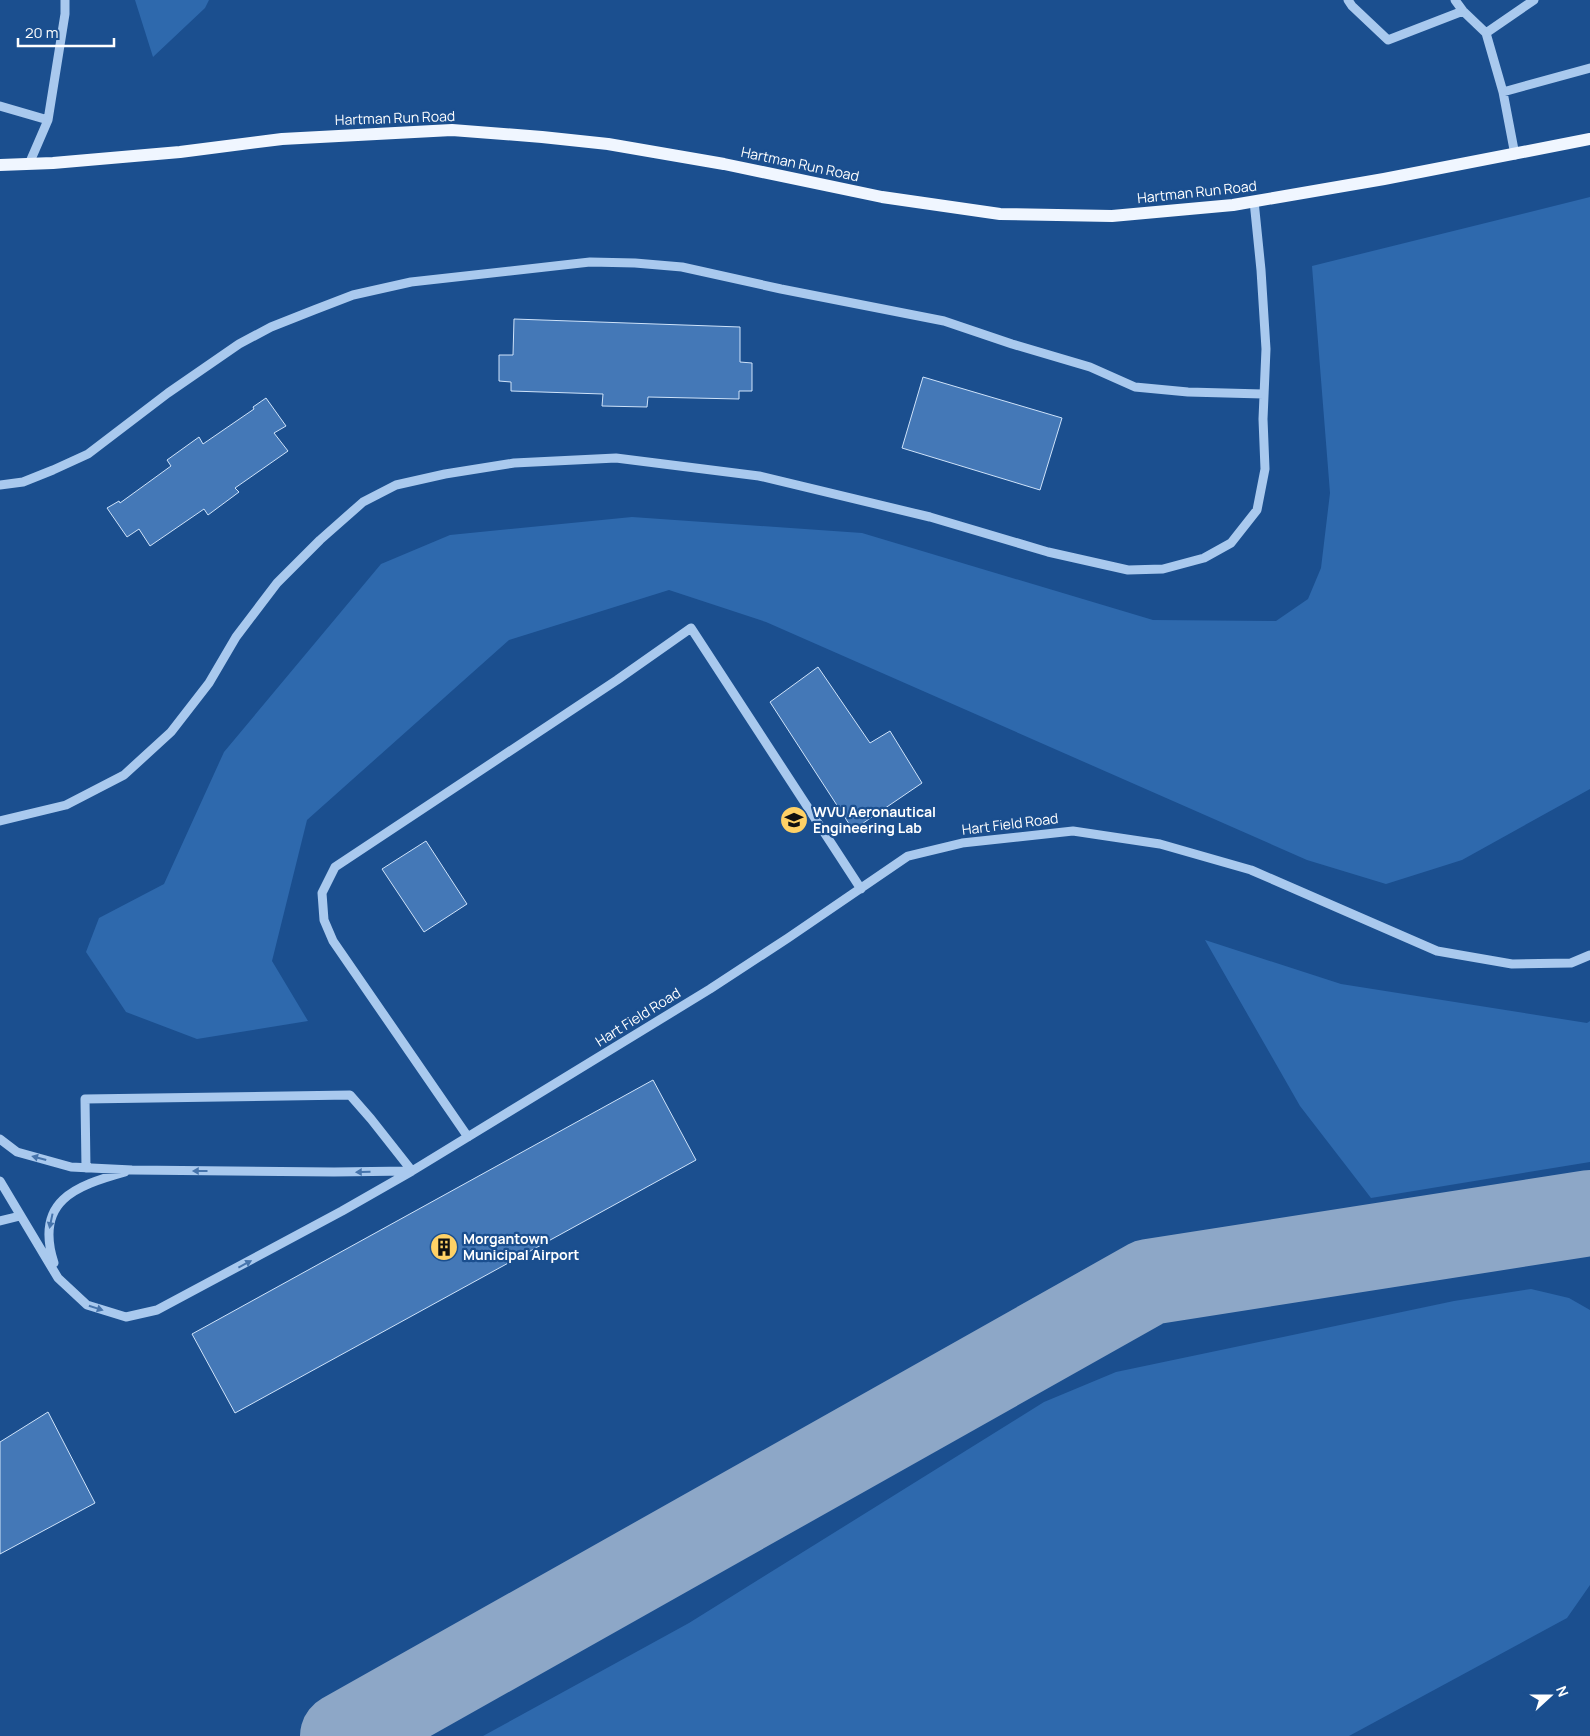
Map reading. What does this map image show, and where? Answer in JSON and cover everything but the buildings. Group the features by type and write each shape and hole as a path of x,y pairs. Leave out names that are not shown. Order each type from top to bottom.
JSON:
{"main road":[{"name":"Hartman Run Road","path":"0,165 180,152 282,139 452,130 608,144 724,164 882,197 1000,214 1112,216 1234,205 1515,155 1590,138"}],"street":[{"path":"29,164 48,120 66,0"},
{"path":"1348,0 1388,40 1463,11"},
{"path":"1455,0 1463,11 1486,33 1503,92 1515,155"},
{"path":"1486,33 1534,0"},
{"path":"1503,92 1590,68"},
{"path":"0,106 48,120"},
{"path":"0,821 66,805 124,775 171,732 209,683 236,637 277,583 320,540 362,502 396,485 445,474 514,463 616,458 759,476 930,516 1048,552 1128,570 1164,569 1204,558 1231,543 1256,510 1265,469 1263,394 1266,349 1254,201"},
{"path":"0,485 23,482 88,454 168,393 239,344 271,327 353,295 411,282 590,262 635,263 682,268 944,321 1012,344 1090,367 1135,387 1188,392 1263,394"},
{"path":"468,1137 333,941 324,920 322,893 336,868 617,680 691,628 861,889"},
{"name":"Hart Field Road","path":"58,1278 87,1305 126,1317 157,1310 342,1211 412,1171 710,989 908,856 962,843 1073,830 1160,844 1251,870 1437,951 1512,964 1571,964 1590,955"},
{"path":"86,1168 84,1099 350,1095 412,1171"},
{"path":"0,1139 17,1152 71,1167 132,1170 412,1171"},
{"path":"58,1278 50,1253 49,1238 50,1220 56,1206 69,1194 92,1181 132,1170"},
{"path":"0,1181 58,1278"},
{"path":"0,1221 20,1216"}],"shaded area":[{"path":"135,0 209,0 205,8 153,57"},
{"path":"1590,197 1590,789 1462,860 1386,884 1307,860 766,622 669,590 509,640 307,820 272,961 308,1021 197,1039 126,1012 86,952 99,918 164,884 224,752 381,564 450,535 632,517 862,533 1153,620 1276,621 1308,599 1321,568 1330,493 1312,266"},
{"path":"1205,940 1341,984 1587,1023 1590,1021 1590,1162 1371,1198 1300,1106"},
{"path":"1531,1289 1569,1298 1590,1310 1590,1585 1567,1618 1349,1736 483,1736 689,1623 1044,1402 1116,1372 1454,1301"}],"taxiway":[{"path":"343,1736 1149,1282 1590,1213"}],"place":[{"name":"WVU Aeronautical Engineering Lab","path":"794,820"},
{"name":"Morgantown Municipal Airport","path":"444,1247"}]}
